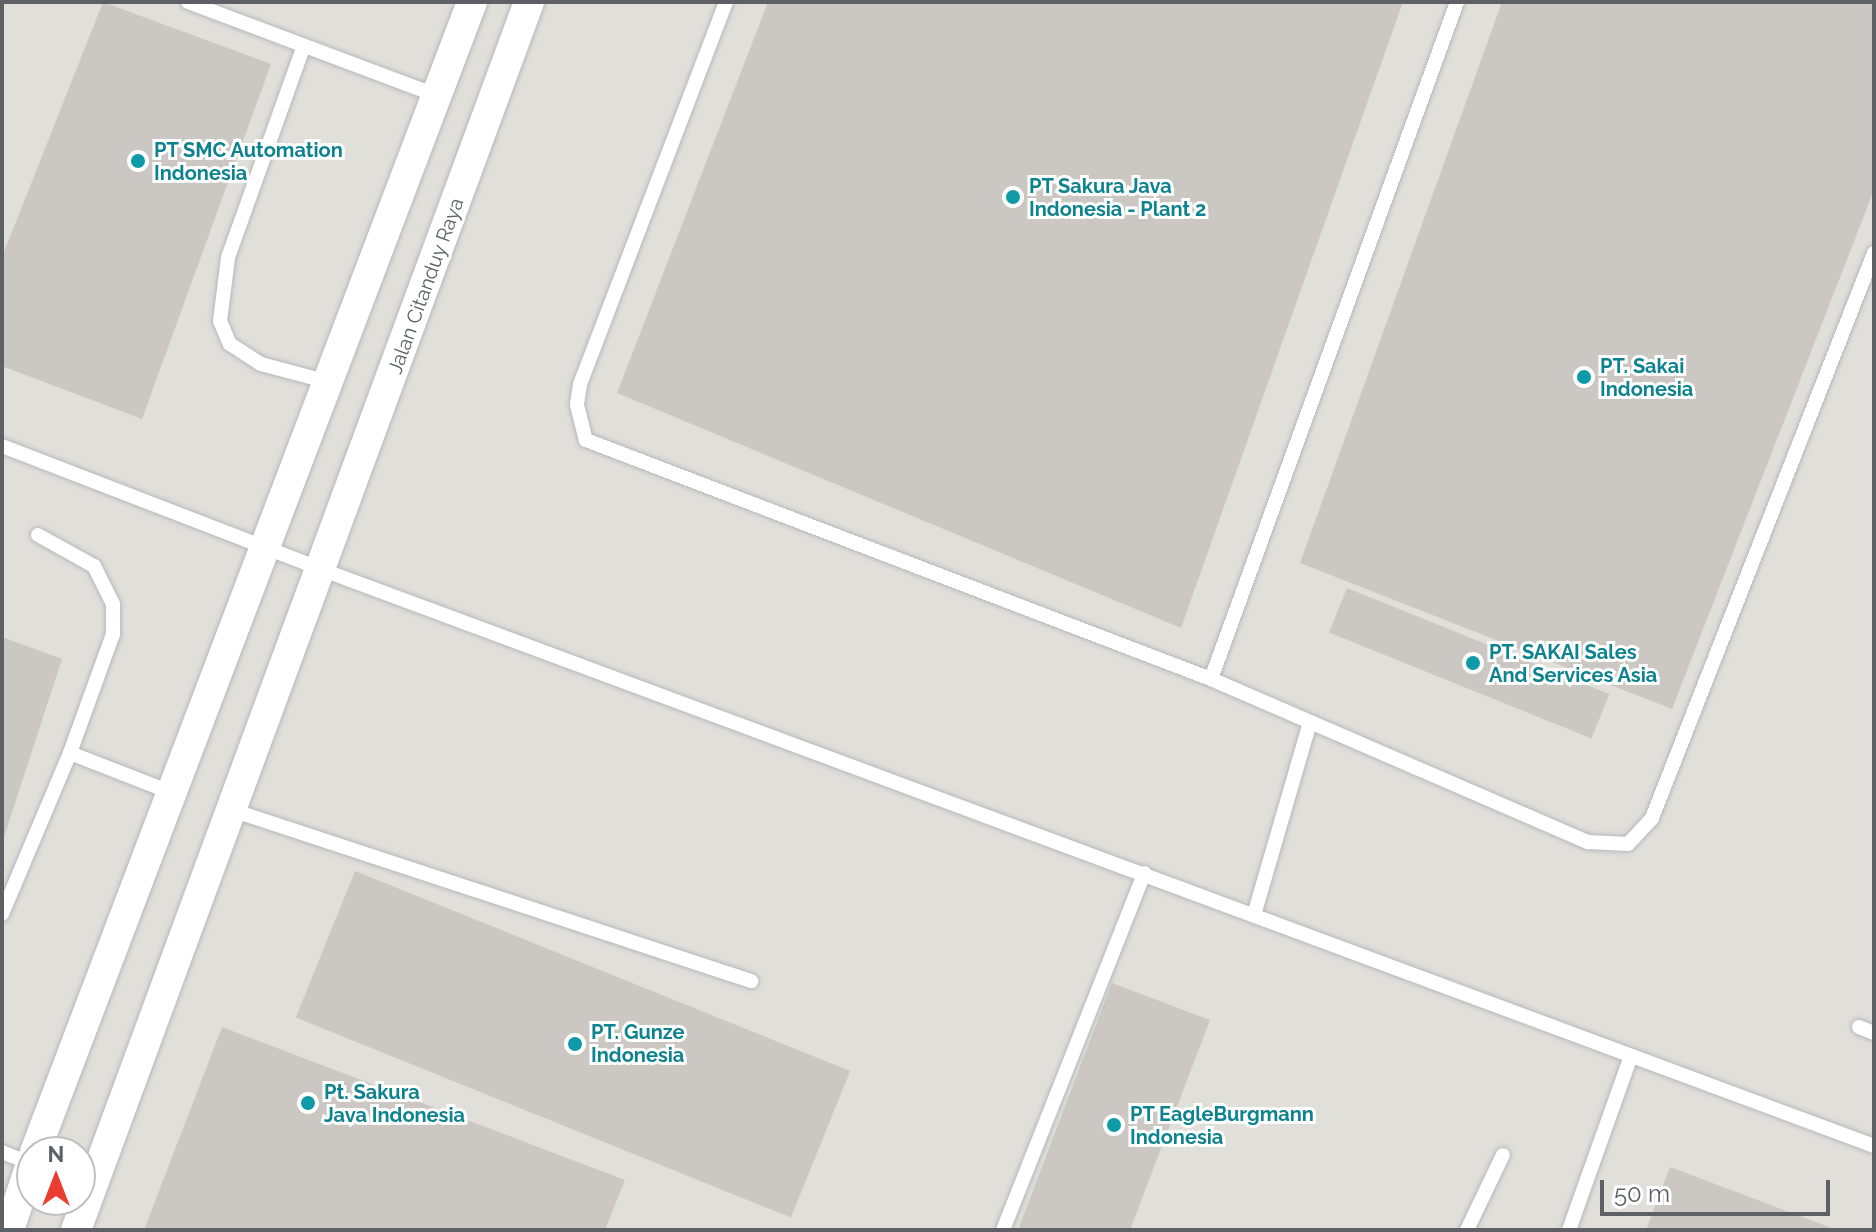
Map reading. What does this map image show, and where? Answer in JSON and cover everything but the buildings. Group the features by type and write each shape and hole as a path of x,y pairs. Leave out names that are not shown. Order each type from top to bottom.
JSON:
{"street":[{"path":"42,1136 433,94 472,2"},
{"name":"Jalan Citanduy Raya","path":"76,1230 228,809 323,570 529,2"},
{"path":"9,1230 16,1209"}],"lane":[{"path":"188,2 303,48 433,94"},
{"path":"726,2 580,385 577,405 586,440 1211,679 1588,842 1628,844 1652,818 1874,253"},
{"path":"1211,679 1457,2"},
{"path":"303,48 228,258 219,298 220,321 230,344 261,364 325,381"},
{"path":"2,446 323,570 1874,1146"},
{"path":"2,914 70,753 113,634 113,604 94,566 38,535"},
{"path":"1254,915 1310,722"},
{"path":"70,753 170,792"},
{"path":"228,809 751,981"},
{"path":"1003,1230 1144,873"},
{"path":"1859,1027 1874,1033"},
{"path":"1569,1230 1631,1056"},
{"path":"1467,1230 1503,1155"}],"shaded area":[{"path":"2,2 1874,2 1874,1230 2,1230"}],"place":[{"name":"PT SMC Automation Indonesia","path":"138,161"},
{"name":"PT Sakura Java Indonesia - Plant 2","path":"1013,197"},
{"name":"PT. Sakai Indonesia","path":"1584,377"},
{"name":"PT. SAKAI Sales And Services Asia","path":"1473,663"},
{"name":"PT. Gunze Indonesia","path":"575,1044"},
{"name":"Pt. Sakura Java Indonesia","path":"308,1103"},
{"name":"PT EagleBurgmann Indonesia","path":"1114,1125"}]}
